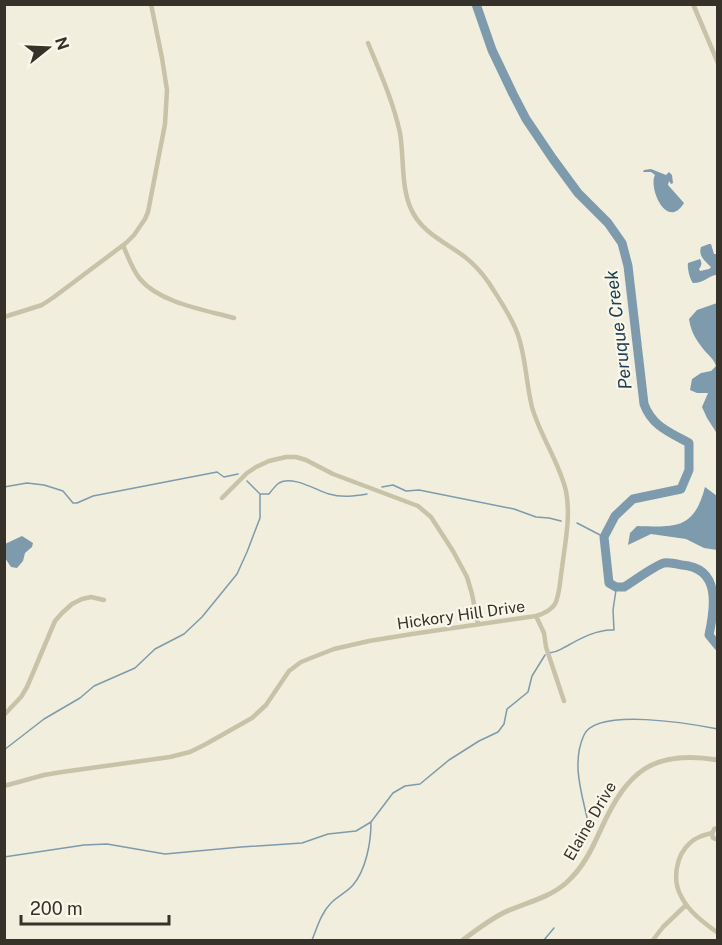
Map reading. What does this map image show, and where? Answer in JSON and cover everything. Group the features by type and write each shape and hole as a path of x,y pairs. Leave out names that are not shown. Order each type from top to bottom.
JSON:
{"street":[{"path":"4,317 32,309 48,301 123,245 134,235 145,219 165,124 167,90 151,4"},
{"path":"693,4 716,55 717,63"},
{"name":"Hickory Hill Drive","path":"4,786 44,775 170,757 190,752 252,718 266,705 289,671 301,662 369,641 536,616 555,604 568,513 566,491 532,406 518,336 513,323 477,268 428,231 418,222 410,208 400,133 368,42"},
{"path":"123,245 132,268 153,290 183,304 234,318"},
{"path":"222,498 256,467 269,461 296,457 333,474 418,506 431,517 467,577 478,624"},
{"path":"4,715 27,687 55,621 72,604 82,599 91,597 104,600"},
{"path":"536,616 544,633 546,647 564,701"},
{"name":"Elaine Drive","path":"463,940 491,920 541,898 567,882 588,857 623,788 638,773 667,759 717,760"},
{"path":"717,828 712,833 698,837 689,843 681,854 676,879 680,895 686,905 717,933"},
{"path":"712,833 713,838 717,840"},
{"path":"653,940 686,905"}],"water":[{"path":"651,169 666,175 669,172 672,175 673,183 669,181 668,185 684,203 678,210 671,212 660,204 654,189 655,175 651,172 643,172"},
{"path":"709,244 714,254 717,254 717,275 693,283 688,263 700,259 700,271 709,269 711,267 703,258 700,250 701,247"},
{"path":"718,303 717,449 716,432 702,407 708,393 697,393 690,390 692,379 701,373 711,371 716,366 696,339 689,319 697,310"},
{"path":"705,487 717,496 717,550 704,548 686,539 651,534 628,545 630,533 637,526 672,525 689,518 695,511"},
{"path":"22,536 33,543 32,547 25,553 23,561 17,568 11,567 5,558 5,544"}],"waterway":[{"name":"Peruque Creek","path":"476,4 492,50 526,119 578,193 608,223 622,243 628,266 644,404 656,423 689,443 689,470 681,489 633,499 615,516 604,537 609,583 616,587 624,587 664,563 695,568 704,573 709,581 713,601 709,635 718,646"},
{"path":"4,487 27,483 44,485 63,491 73,503 77,503 93,496 217,472 224,477 238,474"},
{"path":"4,750 44,719 80,698 94,686 135,668 155,649 184,634 202,617 237,574 260,518 260,494 247,481"},
{"path":"261,494 269,494 284,481 304,484 334,495 367,494"},
{"path":"382,487 393,485 406,491 419,490 561,521"},
{"path":"577,523 604,537"},
{"path":"549,653 559,651 590,635 614,630 613,610 616,590 609,583"},
{"path":"4,857 84,845 107,844 165,854 302,843 328,834 356,831 371,822 393,793 405,786 420,784 449,760 498,732 504,724 507,709 528,692 532,676 545,655"},
{"path":"588,822 579,778 578,756 584,735 592,726 625,719 668,721 718,729"},
{"path":"312,940 328,907 358,879 369,847 371,823"},
{"path":"544,940 554,928"}]}
